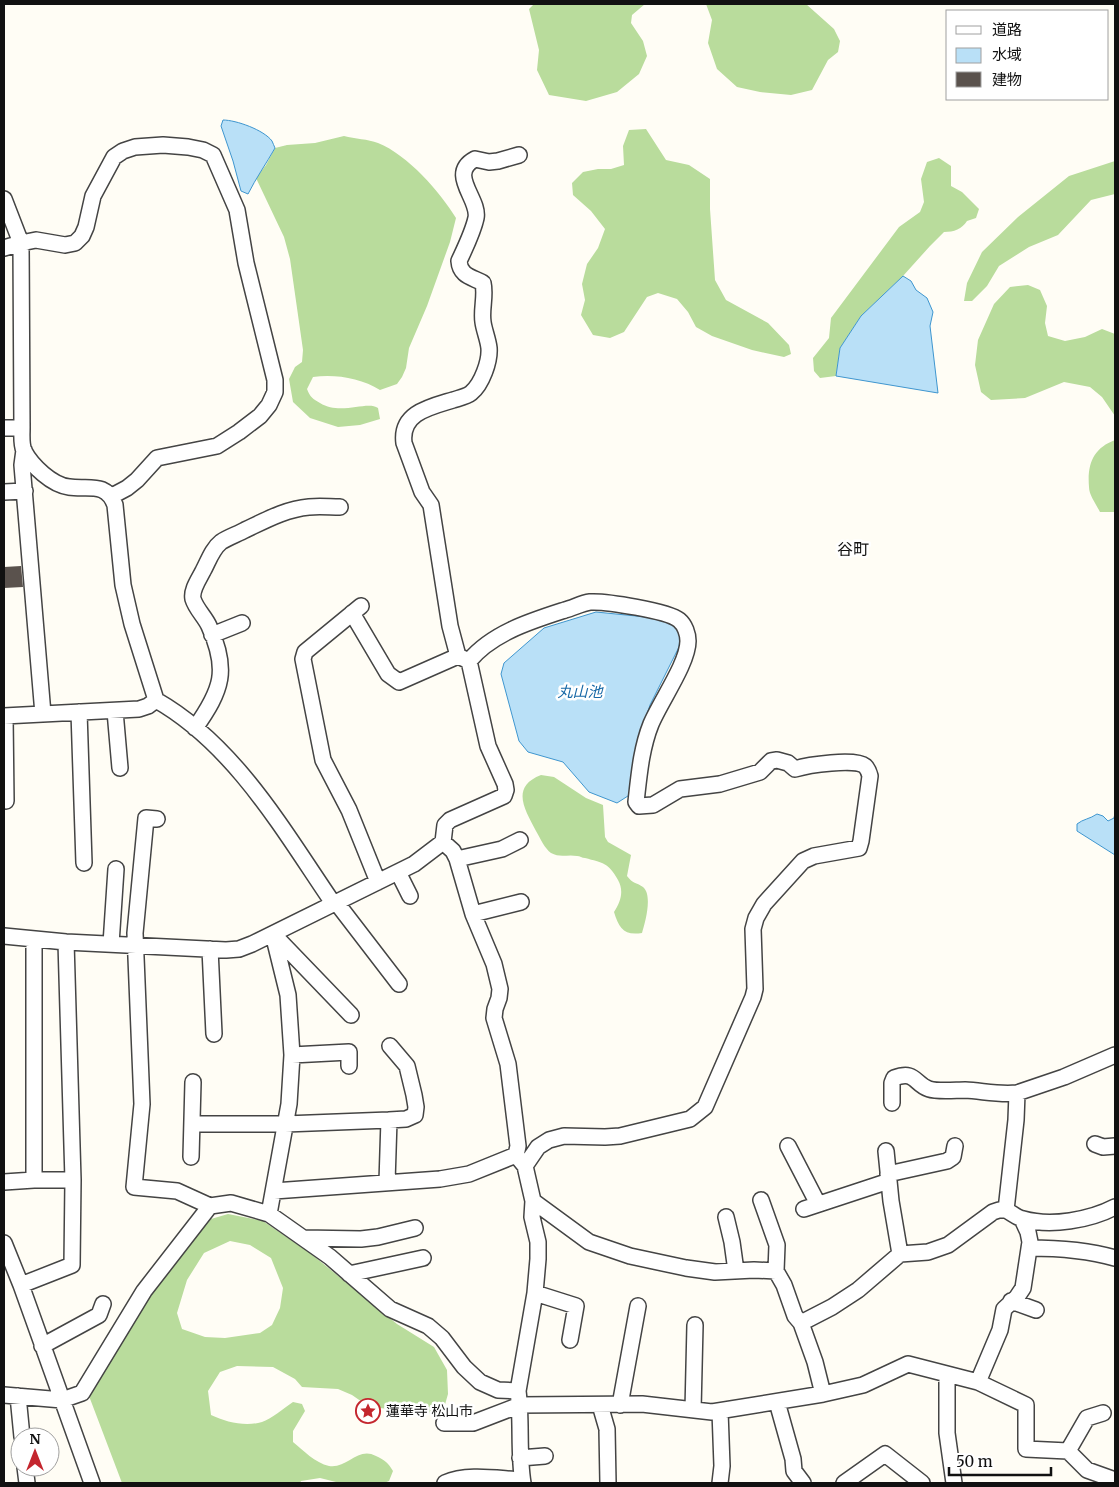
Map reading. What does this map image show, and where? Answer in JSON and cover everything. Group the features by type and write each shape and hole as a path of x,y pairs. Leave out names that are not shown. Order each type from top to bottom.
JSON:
{"street":[{"path":"4,248 36,240 64,245 75,243 82,236 86,227 92,196 114,157 123,151 135,147 150,145 188,147 203,150 213,155 237,210 246,263 275,380 275,392 269,405 260,416 239,432 217,446 157,458 137,480 112,496"},
{"path":"445,1483 452,1480 470,1478 523,1482 520,1458 519,1398 535,1293 538,1242 532,1218 533,1202 518,1146 508,1064 494,1018 500,989 494,964 473,914 457,859 453,851 444,842 445,825 450,820 504,796 506,790 488,746 464,659 450,626 431,505 422,492 410,460 404,443 404,430 407,422 415,415 435,405 466,396 472,392 481,380 489,357 489,347 483,321 485,292 483,283 464,274 460,269 459,262 476,218 476,208 467,191 464,180 465,172 470,162 475,159 498,162 519,155"},
{"path":"4,199 21,243 22,428 24,450 22,465 43,714"},
{"path":"4,428 22,428"},
{"path":"24,450 45,476 56,483 68,487 96,487 112,496 115,505 123,585 132,624 156,700 175,711 195,728 246,778 334,903 399,984"},
{"path":"4,492 25,491"},
{"path":"195,728 208,710 219,686 221,674 220,661 212,635 193,599 194,589 213,552 221,543 274,516 294,509 340,507"},
{"path":"274,1190 440,1179 469,1174 521,1160 549,1140 564,1136 620,1136 690,1119 705,1107 753,997 755,989 753,929 756,918 764,904 803,861 814,856 859,848 870,776 866,766 859,763 850,762 796,769 788,763 777,760 771,761 760,772 720,784 680,790 653,805 639,806 636,802 643,750 651,724 686,650 688,640 686,630 679,620 662,612 590,602 524,624 464,659 399,682 388,674 357,609 305,652 303,659 323,760 349,810 378,882"},
{"path":"212,635 242,623"},
{"path":"6,801 4,716 139,709 148,706 156,700"},
{"path":"115,711 120,768"},
{"path":"79,712 84,863"},
{"path":"157,819 146,818 146,870 135,934 142,1104 134,1187 177,1190 210,1206 231,1203 269,1214 330,1257 390,1308 428,1326 442,1338 464,1368 480,1382 519,1398 600,1405 642,1404 712,1412 823,1394 863,1385 908,1364 978,1382 1026,1405 1026,1449 1068,1451 1087,1470 1115,1480"},
{"path":"457,859 502,850 520,840"},
{"path":"4,936 66,942 210,949 239,948 273,934 414,864 444,842"},
{"path":"111,944 116,869"},
{"path":"398,872 410,896"},
{"path":"473,914 521,902"},
{"path":"273,934 351,1015"},
{"path":"269,1214 289,1104 292,1055 288,995 273,934"},
{"path":"34,939 34,1180"},
{"path":"21,1285 72,1265 73,1180 66,942"},
{"path":"210,949 214,1034"},
{"path":"192,1124 285,1124 406,1119 415,1115 416,1107 407,1066 390,1046"},
{"path":"292,1055 349,1052 349,1066"},
{"path":"892,1103 892,1082 894,1078 900,1076 911,1076 929,1089 969,1090 1002,1094 1017,1093 1064,1077 1115,1055"},
{"path":"191,1157 192,1082"},
{"path":"1006,1210 1016,1120 1017,1093"},
{"path":"388,1182 389,1120"},
{"path":"1095,1144 1103,1147 1115,1146"},
{"path":"788,1146 811,1206 888,1178 947,1161 953,1156 955,1146"},
{"path":"886,1151 888,1178 900,1254"},
{"path":"4,1182 73,1180"},
{"path":"761,1200 777,1245 776,1271 784,1285 795,1316 801,1323 815,1362 823,1394"},
{"path":"533,1202 589,1242 630,1256 715,1272 776,1271"},
{"path":"19,1427 11,1396 62,1400 82,1392 144,1290 210,1206"},
{"path":"801,1323 832,1307 858,1290 900,1254 928,1252 948,1245 993,1212 1006,1210 1022,1219 1035,1222 1073,1221 1108,1211 1115,1207"},
{"path":"726,1217 736,1271"},
{"path":"978,1382 1000,1330 1004,1308 1017,1297 1023,1288 1030,1248 1028,1232 1022,1219"},
{"path":"303,1238 361,1239 415,1228"},
{"path":"4,1243 21,1285 92,1483"},
{"path":"1030,1248 1073,1250 1115,1258"},
{"path":"349,1274 423,1258"},
{"path":"535,1293 576,1306 570,1340"},
{"path":"1011,1301 1036,1310"},
{"path":"42,1346 99,1315 103,1304"},
{"path":"620,1405 638,1306"},
{"path":"693,1410 695,1324"},
{"path":"947,1374 947,1433 954,1483"},
{"path":"444,1423 473,1423 519,1398"},
{"path":"777,1402 793,1458 794,1471 803,1483"},
{"path":"600,1405 607,1429 608,1483"},
{"path":"720,1411 722,1466 720,1483"},
{"path":"1068,1451 1087,1418 1103,1413"},
{"path":"844,1483 885,1454 922,1483"},
{"path":"520,1458 545,1456"}],"green space":[{"path":"534,4 645,4 632,15 631,23 643,41 647,56 639,74 617,92 586,101 549,95 537,70 539,50 529,9"},
{"path":"706,4 806,4 834,29 840,41 838,52 828,60 812,90 791,95 760,92 737,87 717,69 708,43 712,20"},
{"path":"646,129 666,160 689,165 710,179 715,280 726,300 768,323 789,345 791,354 784,357 752,350 712,336 696,327 688,312 677,299 658,293 647,297 624,332 610,338 593,335 581,315 585,300 582,284 587,264 598,248 605,229 591,211 573,195 572,183 583,172 611,169 624,165 623,146 629,130"},
{"path":"344,136 378,143 401,156 432,186 456,218 450,242 427,306 409,348 406,368 397,384 380,390 365,382 348,378 313,377 307,389 309,394 312,398 328,407 373,406 378,408 380,419 360,425 338,427 310,418 293,402 289,379 295,367 302,362 303,350 290,259 284,237 256,178 275,148 315,143"},
{"path":"939,158 951,166 951,186 962,192 979,209 976,218 967,221 957,229 944,232 903,276 861,316 840,348 836,376 820,378 814,371 813,358 829,338 831,318 899,227 920,212 924,202 921,179 927,162"},
{"path":"1115,161 1115,194 1091,200 1058,235 1029,247 999,266 987,286 972,301 964,301 967,283 982,252 1018,217 1069,176"},
{"path":"1028,285 1040,290 1047,306 1045,323 1048,336 1065,341 1085,337 1102,329 1115,334 1115,416 1102,397 1090,387 1064,382 1025,398 991,400 981,392 975,365 978,340 994,304 1010,287"},
{"path":"1115,440 1115,512 1100,512 1089,490 1089,471 1093,457 1097,452"},
{"path":"541,775 554,777 586,798 603,805 605,837 608,842 631,855 627,876 646,891 648,902 642,933 627,932 620,926 614,912 620,900 621,888 608,866 601,862 578,856 561,856 551,853 543,843 528,815 523,800 523,792 526,786 531,780"},
{"path":"228,1214 263,1221 310,1253 397,1324 434,1347 447,1370 448,1394 444,1408 430,1414 380,1408 365,1404 352,1395 338,1389 302,1387 295,1379 273,1367 237,1366 220,1372 208,1391 211,1415 236,1423 262,1422 293,1402 302,1404 305,1411 293,1431 293,1442 314,1459 329,1466 341,1464 364,1454 376,1456 386,1462 393,1471 389,1481 384,1483 340,1483 320,1478 301,1481 300,1483 122,1483 89,1396 119,1342 172,1265 211,1219","holes":["230,1241 250,1245 271,1258 283,1288 280,1308 272,1325 260,1333 225,1338 205,1337 182,1329 177,1313 187,1280 204,1253"]}],"water":[{"path":"223,120 242,124 263,133 272,141 275,148 248,194 241,191 221,126"},
{"path":"903,276 911,281 916,290 927,298 933,312 930,326 938,393 836,376 840,348 861,316"},
{"name":"丸山池","path":"596,612 666,619 681,631 679,647 650,705 638,741 631,794 617,803 589,792 563,762 528,752 519,741 501,674 504,663 544,628"},
{"path":"1115,813 1115,855 1077,831 1077,824 1082,821 1097,814 1103,816 1108,821 1114,818"}],"building":[{"path":"21,566 23,587 4,588 4,567"}],"place":[{"name":"蓮華寺 松山市","path":"368,1411"}],"district":[{"name":"谷町","path":"853,549"}]}
